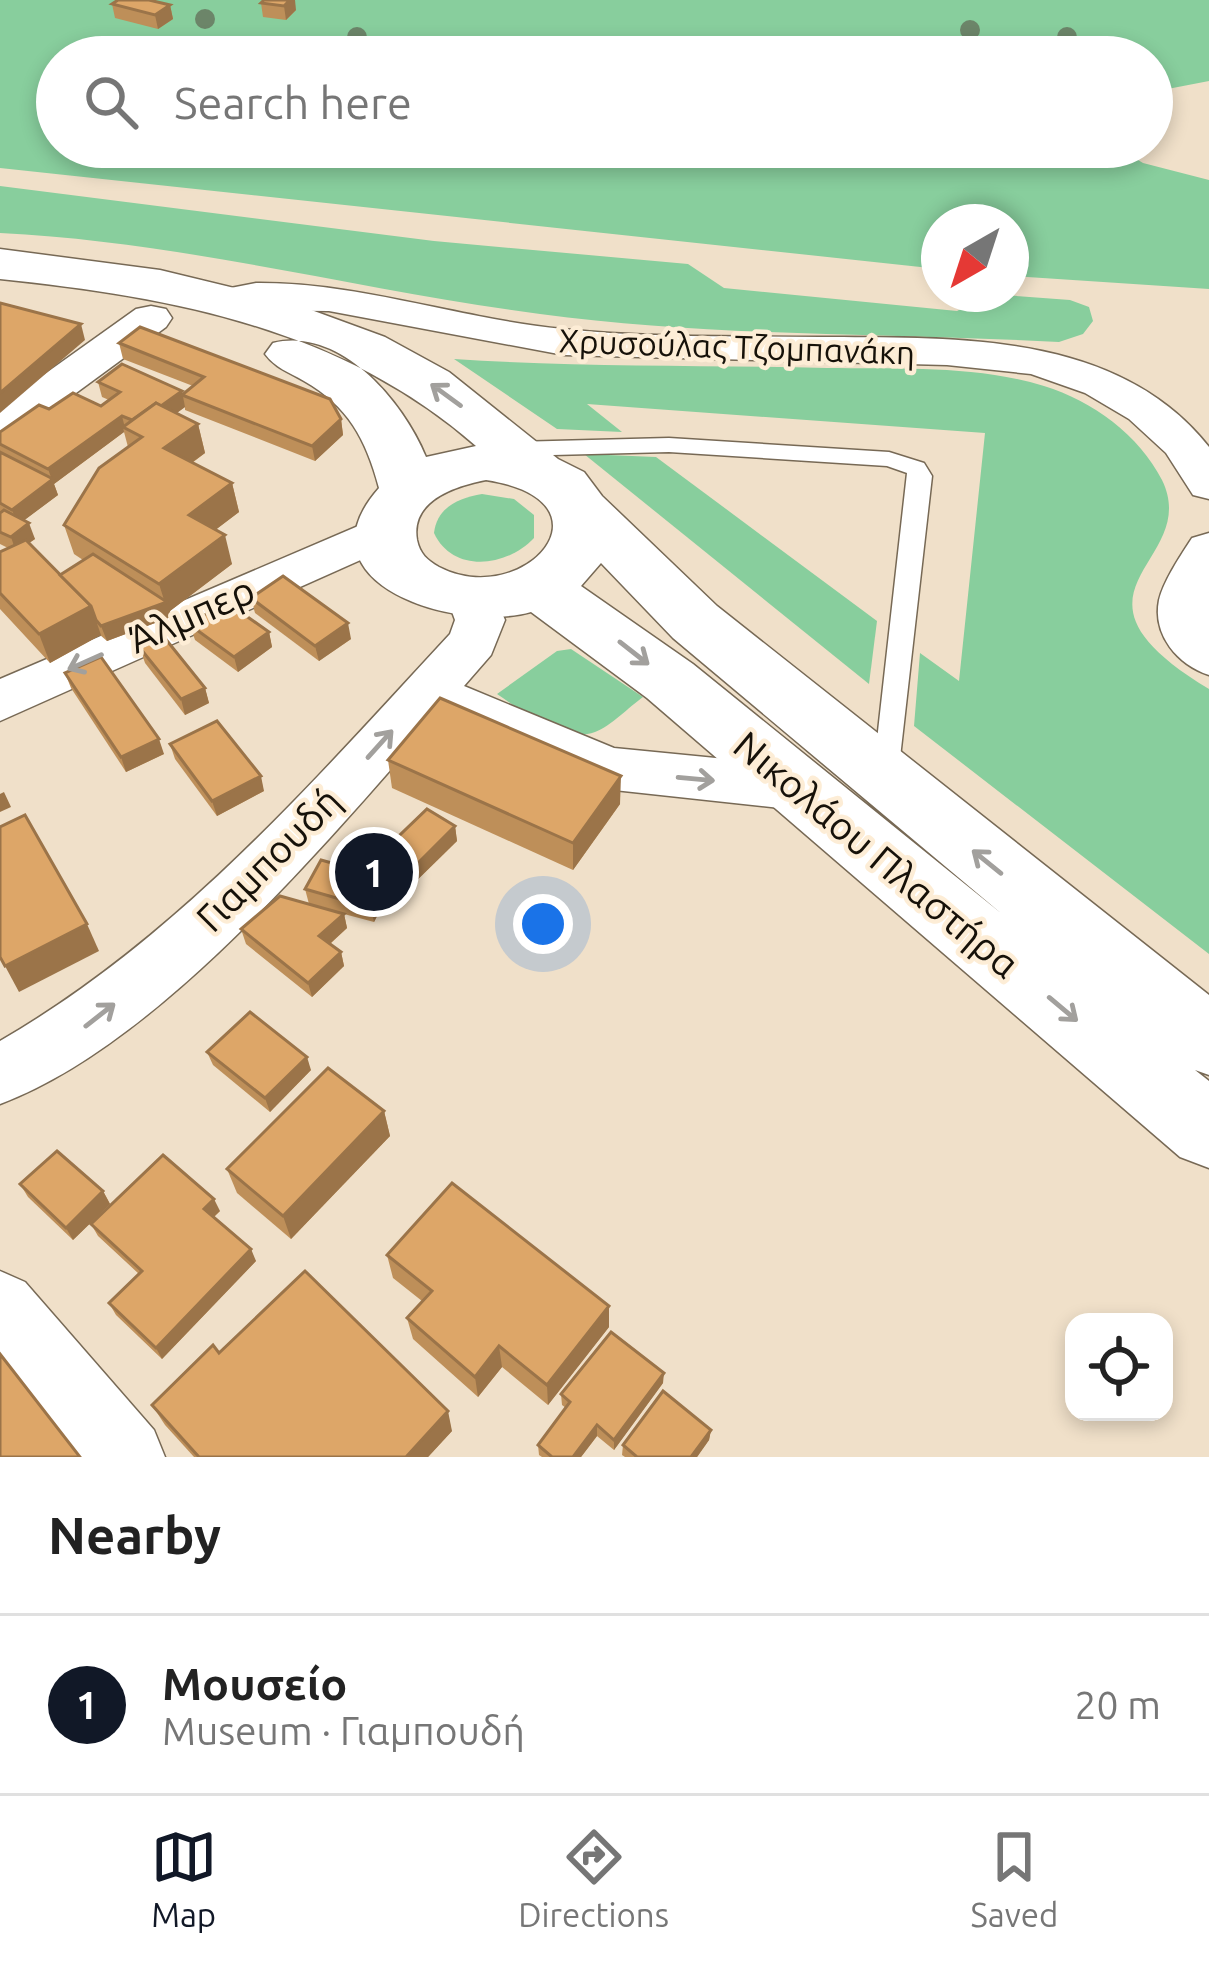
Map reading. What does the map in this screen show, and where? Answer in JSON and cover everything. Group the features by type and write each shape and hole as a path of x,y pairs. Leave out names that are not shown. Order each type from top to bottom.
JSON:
{"main road":[{"name":"Νικολάου Πλαστήρα","path":"0,264 225,301 320,328 389,360 442,392 545,476 695,622 1209,1041"},
{"path":"0,293 151,317 282,350 328,371 358,392 387,425 396,510 391,557 406,574 442,592 505,592 559,575 580,554 586,537 545,476 473,463 437,472 396,510"},
{"name":"Νικολάου Πλαστήρα","path":"505,592 670,681 1209,1131"}],"street":[{"name":"Χρυσούλας Τζομπανάκη","path":"225,301 264,291 294,293 464,329 568,343 929,352 1048,365 1084,376 1134,401 1175,436 1209,484"},
{"path":"0,427 151,317"},
{"name":"Άλμπερ","path":"5,693 396,510"},
{"path":"1209,550 1184,601 1190,639 1209,656"},
{"name":"Γιαμπουδή","path":"0,1075 92,1022 169,957 290,839 428,692 505,592"},
{"path":"428,692 614,769 798,788"},
{"path":"0,1307 127,1457"}],"lane":[{"path":"545,476 669,446 889,459 916,468 920,476 886,780"}],"green space":[{"path":"0,0 1209,0 1209,81 1173,88 1173,36 36,36 36,168 1162,168 1209,180 1209,289 1029,277 1029,204 921,204 921,267 0,168"},
{"path":"0,186 434,241 688,264 724,288 921,307 921,312 1029,312 1029,297 1070,300 1089,307 1093,321 1083,334 1059,342 734,331 604,321 472,304 136,246 0,233"},
{"path":"454,359 964,371 1044,386 1113,422 1152,464 1162,480 1169,509 1163,534 1132,601 1138,626 1161,655 1209,689 1209,954 914,726 920,653 959,681 985,433 587,404 622,432 557,429"},
{"path":"584,454 656,457 877,621 869,684"},
{"path":"482,494 514,499 534,515 534,538 510,555 481,562 454,555 443,546 434,533 444,510"},
{"path":"571,649 643,697 607,725 582,735 543,724 497,694 557,651"}],"building":[{"path":"118,0 170,5 155,15 112,4"},
{"path":"290,0 284,6 261,3"},
{"path":"0,303 81,324 0,393"},
{"path":"140,327 330,399 341,419 312,446 182,395 204,377 119,343"},
{"path":"122,364 182,391 132,420 122,416 48,469 0,444 0,432 39,405 49,409 73,393 101,406 120,392 98,382"},
{"path":"156,403 198,424 164,448 232,483 189,515 225,535 159,584 64,525 99,468 142,437 123,427"},
{"path":"0,452 53,479 12,510 0,503"},
{"path":"4,510 29,523 11,537 0,532"},
{"path":"26,540 91,606 39,634 0,593 0,552"},
{"path":"93,554 167,602 101,626 91,606 60,575"},
{"path":"283,576 348,623 315,646 251,598"},
{"path":"225,601 269,632 234,657 190,625"},
{"path":"164,637 205,688 181,699 140,648"},
{"path":"101,657 159,739 121,757 65,673"},
{"path":"440,698 621,776 573,843 388,760"},
{"path":"217,721 261,776 212,801 170,744"},
{"path":"427,809 455,826 406,875 377,857"},
{"path":"25,815 87,924 5,966 0,957 0,827"},
{"path":"321,860 386,878 371,908 305,889"},
{"path":"280,896 344,914 319,936 341,952 308,983 241,929"},
{"path":"250,1012 307,1057 265,1098 207,1052"},
{"path":"328,1068 384,1111 283,1216 227,1169"},
{"path":"57,1151 103,1191 66,1228 20,1184"},
{"path":"163,1155 214,1199 204,1209 251,1249 156,1348 109,1303 142,1271 91,1224"},
{"path":"452,1183 609,1306 547,1385 499,1346 475,1377 407,1318 432,1291 387,1255"},
{"path":"305,1271 448,1411 406,1457 199,1457 152,1405 213,1345 219,1353"},
{"path":"611,1332 664,1373 614,1440 597,1425 573,1457 552,1457 538,1445 570,1402 561,1394"},
{"path":"0,1354 80,1457 0,1457"},
{"path":"663,1391 711,1430 691,1457 637,1457 623,1445"}],"place":[{"name":"Μουσείο","path":"374,872"}]}
